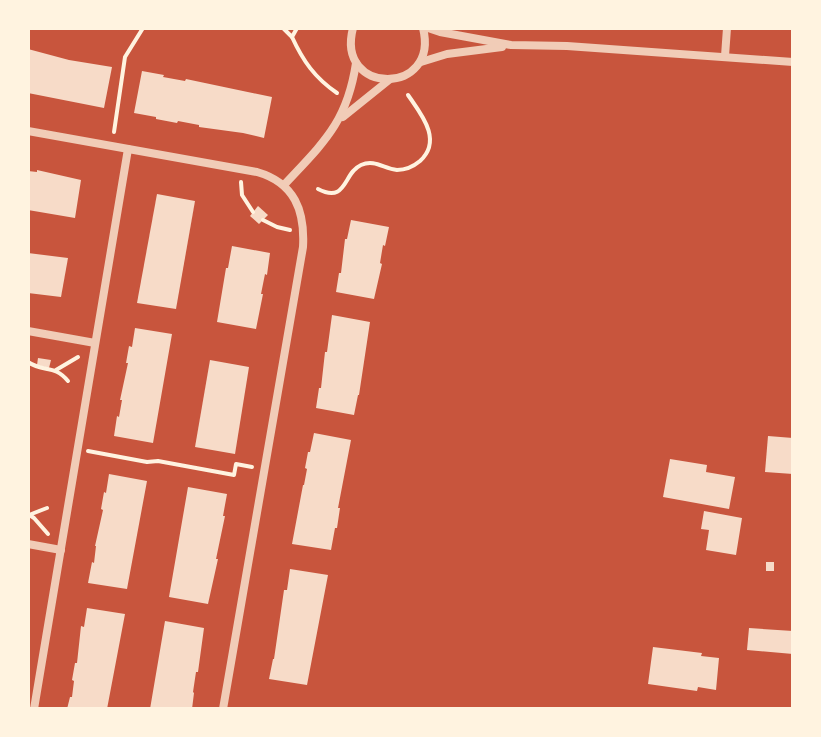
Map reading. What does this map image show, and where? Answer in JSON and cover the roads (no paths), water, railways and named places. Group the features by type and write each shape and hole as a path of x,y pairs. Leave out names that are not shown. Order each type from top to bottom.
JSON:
{"street":[{"path":"353,28 351,51 356,63 370,76 389,80 412,72 421,62 426,28 511,45"},
{"path":"725,56 727,28"},
{"path":"421,62 447,54 511,45 793,62"},
{"path":"284,185 339,120 351,91 356,63"},
{"path":"339,120 389,80"},
{"path":"28,131 257,172 284,185 293,195 302,220 303,247 223,709"},
{"path":"34,709 128,149"},
{"path":"28,331 95,343"},
{"path":"28,544 61,550"}]}
